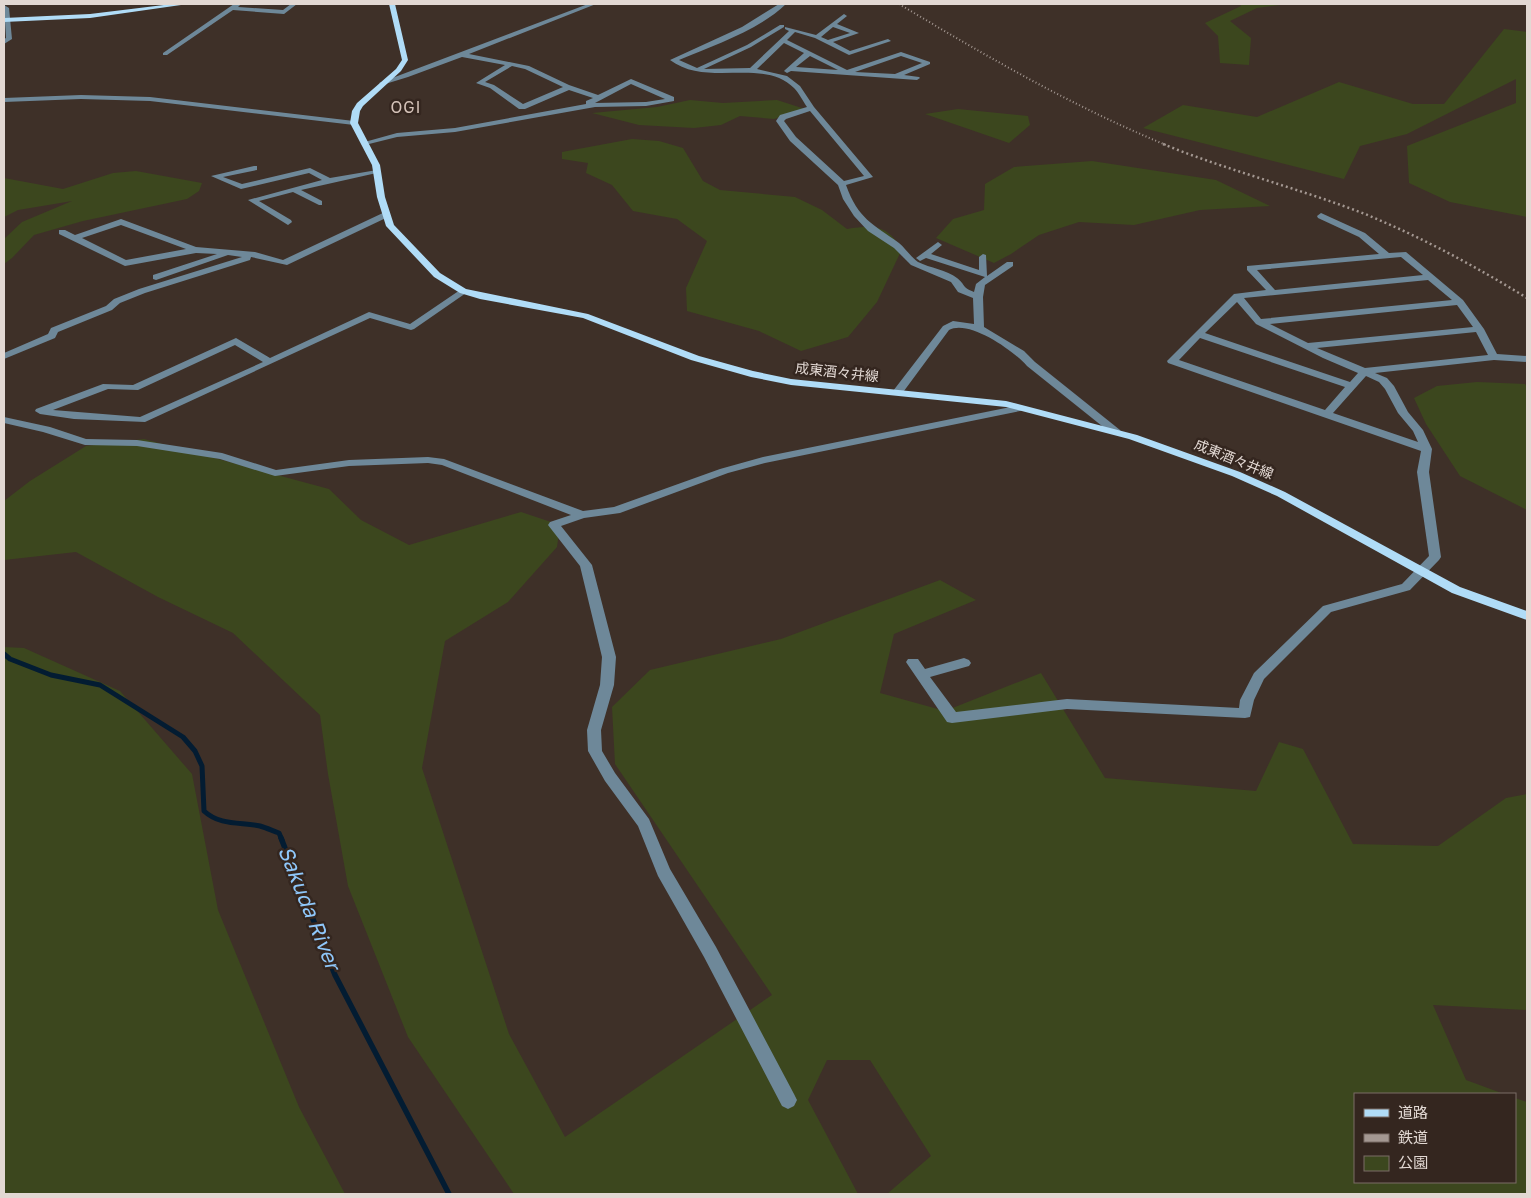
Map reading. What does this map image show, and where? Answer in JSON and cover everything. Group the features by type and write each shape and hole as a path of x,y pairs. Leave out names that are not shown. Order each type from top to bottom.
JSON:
{"main road":[{"path":"5,20 83,16 185,4"},
{"path":"354,123 356,111 360,105 382,83 399,70 405,60 392,4"},
{"name":"成東酒々井線","path":"354,123 376,164 386,216 390,226 438,275 463,291 585,316 694,358 751,374 791,382 1006,404 1116,432 1218,468 1281,494 1456,590 1527,616"}],"street":[{"path":"165,54 235,6 284,12 294,4"},
{"path":"382,83 406,76 594,4"},
{"path":"697,70 750,46 771,23 784,4"},
{"path":"4,7 6,8 5,20 9,39 4,42"},
{"path":"817,36 844,16"},
{"path":"842,184 869,177 811,108 798,88 781,77 752,70 707,72 673,60 716,42 771,23 817,36 849,53 888,41"},
{"path":"828,42 856,33 833,24"},
{"path":"752,70 794,30"},
{"path":"784,41 847,72 901,54 928,63 898,75"},
{"path":"781,77 808,53"},
{"path":"460,55 527,67 597,101"},
{"path":"511,64 479,83 492,86 522,107 570,87"},
{"path":"790,69 898,75 917,78"},
{"path":"365,143 397,136 455,130 597,101 667,102 671,99 631,81 597,101"},
{"path":"4,100 81,96 141,98 354,123"},
{"path":"811,108 783,117 780,121 793,138 842,184 847,200 858,216 871,229 897,246 914,263 954,280 961,290 978,297"},
{"path":"254,168 215,176 241,187 310,170 329,181"},
{"path":"288,222 252,200 329,181 377,172"},
{"path":"294,190 319,204"},
{"path":"74,238 121,222 196,250 254,255 284,263 386,216"},
{"path":"1321,216 1362,235 1386,255"},
{"path":"62,232 125,263 196,250"},
{"path":"914,263 938,245"},
{"path":"156,277 229,253"},
{"path":"1272,292 1250,268 1403,254 1460,302 1494,357"},
{"path":"4,356 45,340 52,336 54,330 109,308 117,301 142,291 254,255"},
{"path":"926,255 983,275 983,257"},
{"path":"978,328 978,297 981,284 1010,264"},
{"path":"1427,450 1172,361 1237,296 1430,277"},
{"path":"270,362 236,341 134,388 107,386 40,411 74,416 141,420 270,362 369,314 411,327 463,291"},
{"path":"913,662 952,718 1067,704 1245,714 1247,700 1259,676 1327,609 1406,587 1435,557 1423,472 1427,450 1418,430 1403,413 1390,388 1383,380 1326,356 1259,322 1237,296"},
{"path":"1259,322 1460,302"},
{"path":"897,393 946,328 953,324 978,328 1021,353 1031,364 1116,432"},
{"path":"1306,346 1478,329"},
{"path":"1198,334 1352,386"},
{"path":"1327,414 1365,371 1494,357 1527,359"},
{"path":"788,1100 710,952 663,871 644,823 610,777 595,751 594,730 607,685 609,657 586,564 554,525 582,514 616,510 724,471 763,460 1021,408"},
{"path":"4,420 46,429 85,442 137,443 222,456 275,473 349,463 428,460 444,462 582,514"},
{"path":"922,674 964,663"}],"green space":[{"path":"1240,4 1287,4 1257,8 1230,21 1251,38 1249,65 1220,63 1218,36 1205,23 1241,6"},
{"path":"1504,29 1527,32 1527,217 1450,202 1409,183 1407,146 1516,103 1516,79 1407,134 1360,146 1344,179 1143,128 1183,105 1257,117 1339,82 1413,104 1444,104"},
{"path":"690,100 723,103 777,100 805,109 774,119 740,116 721,125 694,128 639,125 592,113 657,107"},
{"path":"958,109 1028,116 1030,125 1009,143 925,114"},
{"path":"632,139 659,141 683,148 703,181 720,190 795,197 822,210 847,229 872,227 884,231 902,249 877,302 848,337 801,351 759,331 687,311 686,288 707,241 677,219 633,211 612,185 586,173 588,163 562,159 562,152"},
{"path":"1092,161 1216,180 1270,206 1200,210 1134,225 1079,222 1039,235 994,263 936,238 953,219 984,210 985,184 1014,167"},
{"path":"136,171 202,183 199,191 187,199 83,221 34,235 4,264 4,239 22,222 72,201 18,210 4,217 4,178 63,189 113,173"},
{"path":"1477,382 1525,384 1527,387 1527,510 1460,476 1426,424 1414,398 1437,386"},
{"path":"144,439 329,489 361,520 409,545 521,512 560,525 557,547 508,602 445,641 422,768 509,1034 565,1137 772,995 615,764 612,707 650,670 781,639 940,580 976,600 894,634 880,693 945,711 1041,673 1105,778 1256,791 1279,742 1303,749 1353,844 1438,846 1506,798 1527,794 1527,1010 1433,1005 1466,1080 1501,1093 1354,1093 1354,1183 1516,1183 1516,1098 1527,1102 1527,1194 887,1194 931,1156 870,1060 827,1060 808,1100 858,1194 514,1194 408,1037 348,886 328,774 320,715 233,633 158,597 76,552 4,560 4,501 30,481 86,446"},
{"path":"4,647 24,648 120,691 192,774 218,910 299,1107 345,1194 4,1194"}],"waterway":[{"name":"Sakuda River","path":"4,654 10,659 51,675 100,685 183,737 195,751 202,766 204,811 217,819 231,823 260,826 279,833 282,840"},
{"name":"Sakuda River","path":"281,838 335,975 449,1194"}],"railway":[{"path":"899,4 1063,97 1166,145"},
{"path":"1163,144 1213,163 1365,214 1407,232 1448,253 1527,298"}],"district":[{"name":"OGI","path":"406,107"}]}
